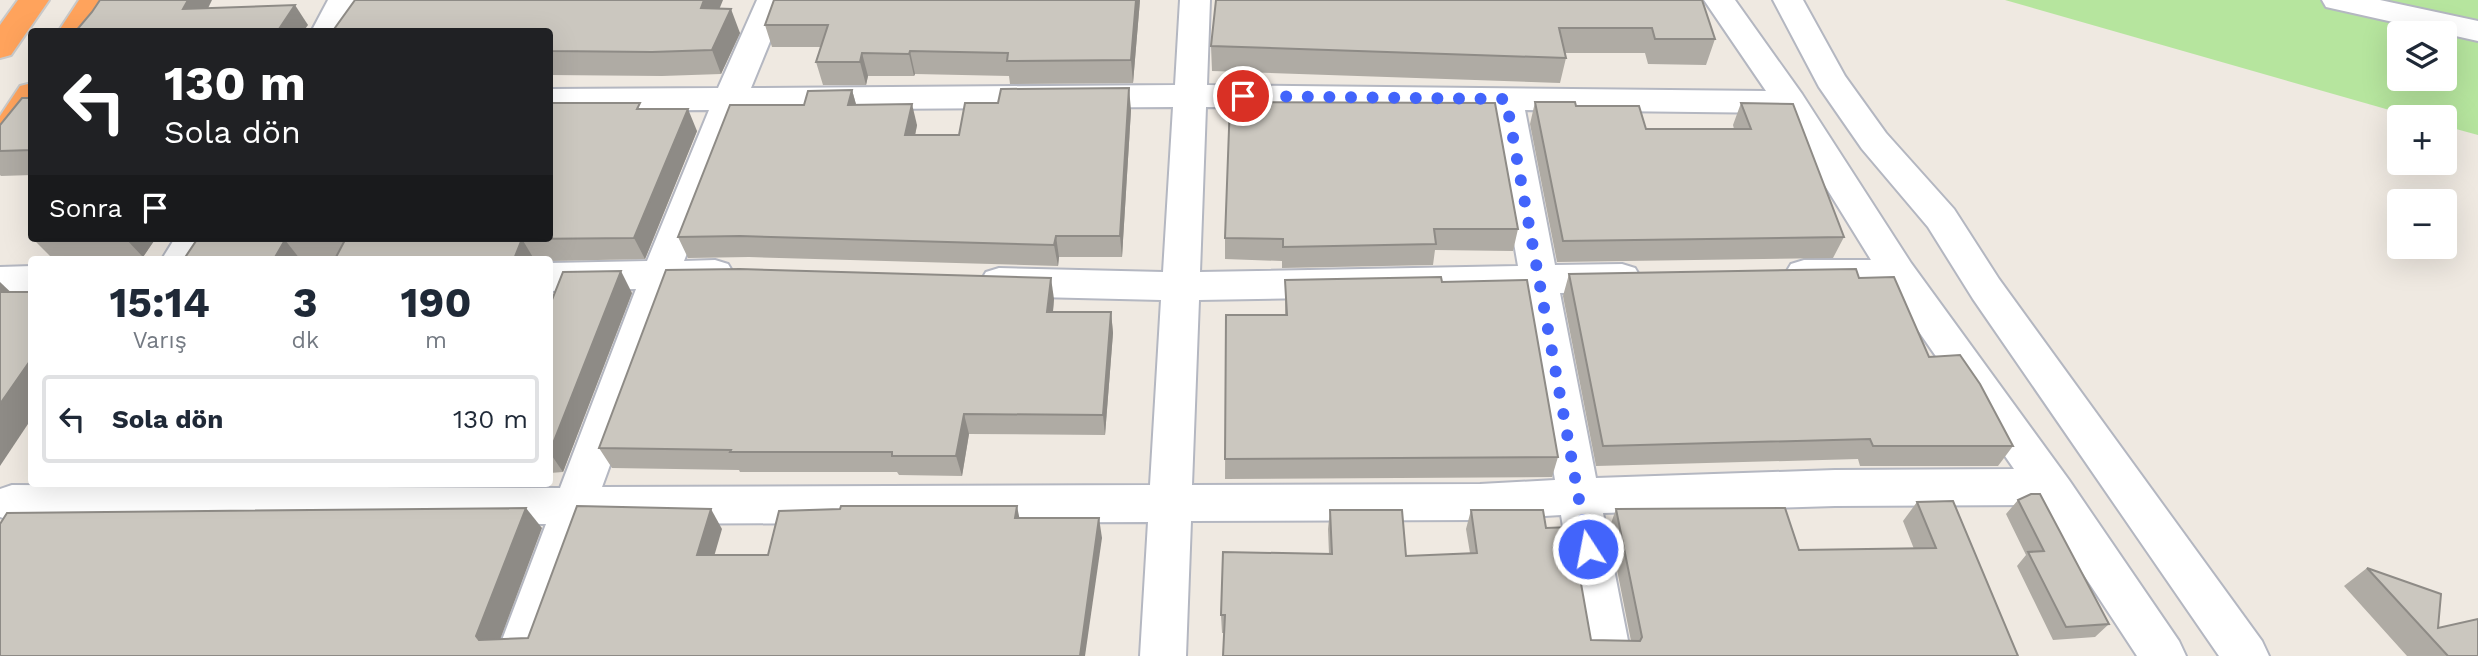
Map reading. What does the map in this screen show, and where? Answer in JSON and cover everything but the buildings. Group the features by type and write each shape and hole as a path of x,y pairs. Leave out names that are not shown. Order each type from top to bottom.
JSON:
{"highway":[{"path":"0,47 34,0"},
{"path":"76,28 94,0"},
{"path":"0,142 28,102"}],"street":[{"path":"328,28 343,0"},
{"path":"519,656 660,275 728,99 772,0"},
{"path":"1163,656 1195,0"},
{"path":"1718,0 1790,102 1898,273 2163,656"},
{"path":"1788,0 1831,80 1874,141 1941,218 1986,289 2246,656"},
{"path":"2337,0 2478,31"},
{"path":"553,100 1191,96 1790,102"},
{"path":"1506,99 1608,656"},
{"path":"1774,275 1898,273"},
{"path":"553,277 749,274"},
{"path":"961,281 1181,286 1649,277"},
{"path":"0,281 28,280"},
{"path":"14,499 575,506 1480,502 1577,496 1973,486 2048,487"}],"green space":[{"path":"2005,0 2478,0 2478,135 2457,129 2457,105 2387,105 2387,109"}],"route":[{"path":"1243,96 1506,99 1588,549"}]}
